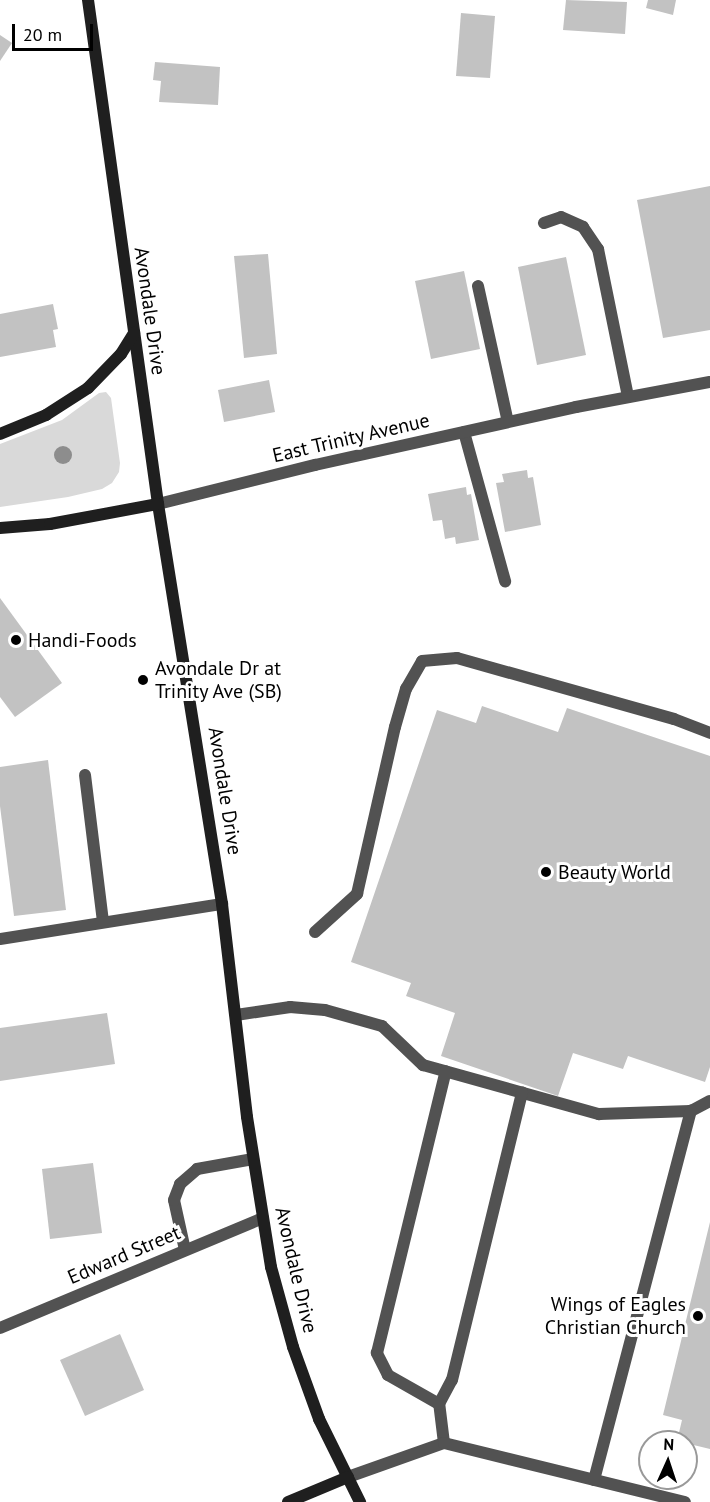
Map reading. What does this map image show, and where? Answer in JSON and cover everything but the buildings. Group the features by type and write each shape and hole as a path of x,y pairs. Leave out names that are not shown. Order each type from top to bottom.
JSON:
{"main road":[{"name":"Avondale Drive","path":"88,0 158,504 222,904 253,1159 273,1276 296,1355 319,1419 360,1502"},
{"path":"0,434 46,415 88,388 121,354 134,333"},
{"name":"East Trinity Avenue","path":"0,528 50,524 158,504"},
{"path":"288,1502 348,1477"}],"street":[{"path":"544,223 561,218 583,227 598,249 628,397"},
{"path":"478,286 508,422"},
{"name":"East Trinity Avenue","path":"158,504 315,465 508,422 710,382"},
{"path":"464,432 506,581"},
{"path":"315,932 357,894 395,727 406,689 422,661 457,658 674,719 710,733"},
{"path":"85,775 104,921"},
{"path":"0,939 222,904"},
{"path":"236,1015 291,1007 325,1010 382,1026 423,1065 599,1114 691,1111 710,1101"},
{"path":"439,1404 388,1375 376,1353 446,1071"},
{"path":"444,1443 439,1404 452,1380 522,1092"},
{"path":"594,1480 691,1111"},
{"path":"185,1250 174,1200 180,1184 197,1169 253,1159"},
{"name":"Edward Street","path":"0,1328 263,1218"},
{"path":"348,1477 444,1443 684,1502"}],"shaded area":[{"path":"106,392 111,398 120,463 119,472 112,483 102,489 68,497 0,507 0,444 62,420 99,393"}],"place":[{"name":"Handi-Foods","path":"16,640"},
{"name":"Avondale Dr at Trinity Ave (SB)","path":"143,680"},
{"name":"Beauty World","path":"546,872"},
{"name":"Wings of Eagles Christian Church","path":"698,1316"}]}
